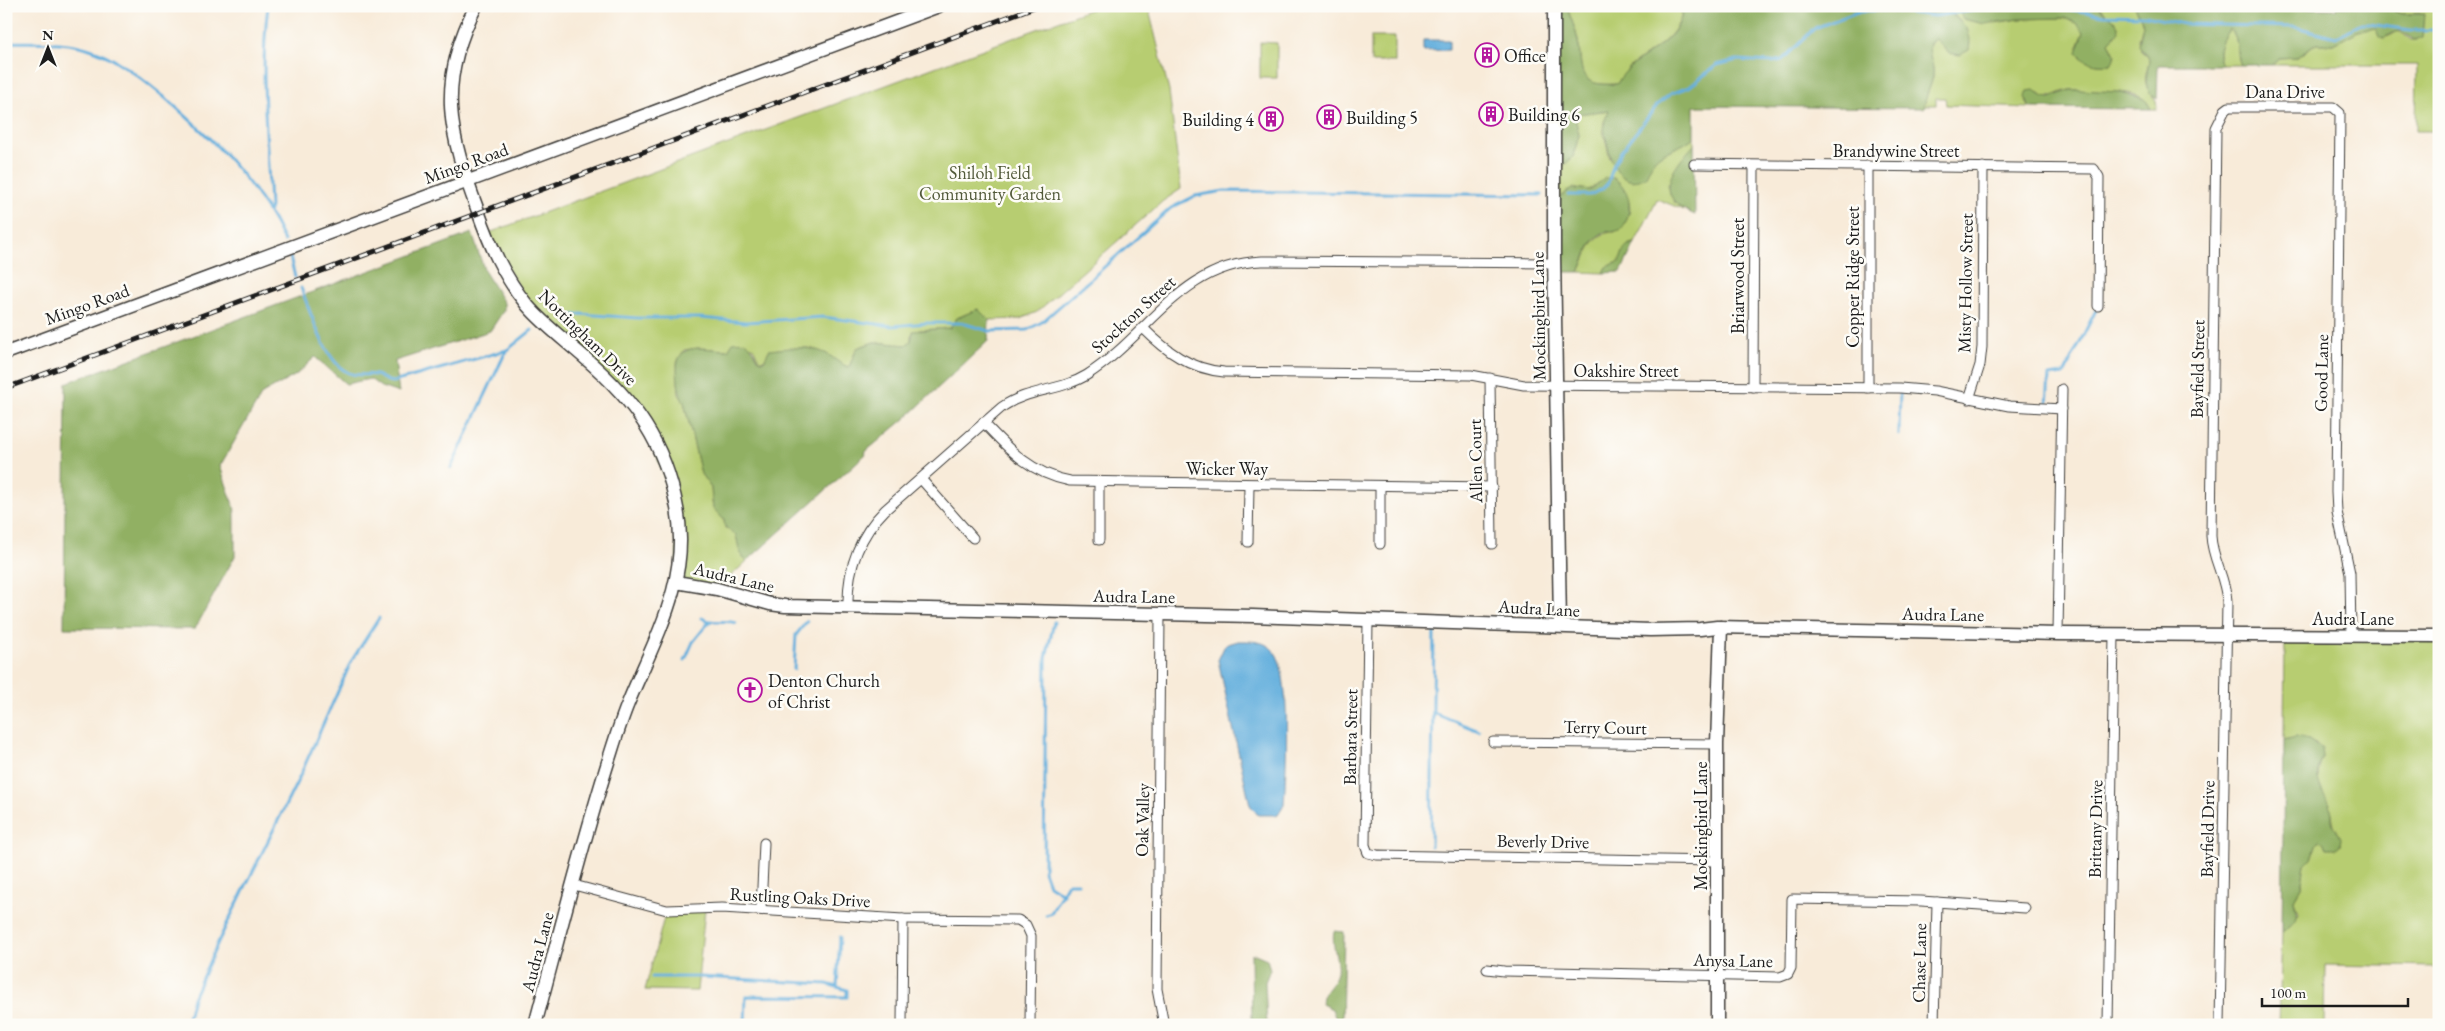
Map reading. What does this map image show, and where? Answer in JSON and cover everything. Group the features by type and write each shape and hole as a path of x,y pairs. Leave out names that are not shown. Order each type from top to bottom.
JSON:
{"street":[{"name":"Nottingham Drive","path":"476,6 460,39 454,67 451,98 454,138 467,182 496,257 525,303 538,317 619,389 636,409 656,441 667,471 677,510 680,550 676,582"},
{"name":"Mingo Road","path":"6,352 939,6"},
{"name":"Mockingbird Lane","path":"1554,6 1554,264 1560,625"},
{"name":"Dana Drive","path":"2230,107 2333,107 2339,110"},
{"name":"Bayfield Street","path":"2226,635 2226,596 2211,536 2216,128 2224,110 2230,107"},
{"name":"Good Lane","path":"2339,110 2336,492 2350,573 2351,635"},
{"name":"Brandywine Street","path":"1694,164 2089,168 2096,170 2099,177 2098,306"},
{"name":"Briarwood Street","path":"1753,387 1754,166"},
{"name":"Copper Ridge Street","path":"1868,166 1868,388"},
{"name":"Misty Hollow Street","path":"1969,399 1980,365 1982,347 1983,167"},
{"name":"Stockton Street","path":"848,607 850,574 861,541 878,517 1002,407 1023,395 1064,385 1088,375 1193,282 1217,269 1242,262 1554,264"},
{"name":"Oakshire Street","path":"1142,328 1172,354 1199,367 1219,372 1462,374 1518,385 1923,390 2009,406 2062,408"},
{"name":"Allen Court","path":"1490,378 1492,544"},
{"path":"2058,634 2062,389"},
{"name":"Wicker Way","path":"983,422 1011,451 1040,472 1063,480 1099,483 1492,487"},
{"path":"921,479 973,538"},
{"path":"1099,483 1099,540"},
{"path":"1248,542 1249,484"},
{"path":"1380,486 1380,544"},
{"name":"Audra Lane","path":"535,1025 615,740 628,704 668,610 676,582 717,589 777,605 1560,625 1650,630 1700,630 1721,627 2058,634 2439,636"},
{"name":"Oak Valley","path":"1160,614 1157,989 1164,1025"},
{"name":"Barbara Street","path":"1368,620 1365,845 1368,852"},
{"name":"Mockingbird Lane","path":"1717,1025 1717,744 1721,627"},
{"name":"Brittany Drive","path":"2108,1025 2114,634"},
{"name":"Bayfield Drive","path":"2220,1025 2226,635"},
{"name":"Terry Court","path":"1493,742 1717,744"},
{"path":"761,910 764,843"},
{"name":"Beverly Drive","path":"1368,852 1377,855 1718,861"},
{"name":"Rustling Oaks Drive","path":"574,885 667,910 761,910 903,919 1013,919 1026,925 1031,936 1030,1025"},
{"name":"Anysa Lane","path":"1488,969 1776,978 1788,974 1791,964 1792,899 1937,902 2025,908"},
{"name":"Chase Lane","path":"1934,1025 1937,902"},
{"path":"902,1025 903,919"}],"green space":[{"name":"Shiloh Field Community Garden","path":"1099,6 1148,6 1169,91 1181,189 1163,201 1037,312 1020,319 989,320 978,309 957,318 950,328 919,330 911,335 911,341 906,345 874,342 857,348 849,367 817,351 802,348 777,349 760,361 753,347 732,347 728,350 698,348 684,350 677,362 679,394 684,402 701,474 711,488 712,503 724,520 725,528 736,535 742,557 747,561 717,589 676,582 677,510 643,420 538,317 486,234"},
{"path":"1554,6 1567,6 1577,37 1584,75 1594,83 1617,84 1633,65 1656,49 1675,31 1680,20 1682,6 1944,7 1967,28 1970,39 1969,50 1960,55 1948,53 1936,39 1930,43 1929,52 1933,76 1924,108 1694,106 1694,137 1686,143 1660,155 1650,167 1646,177 1631,180 1620,174 1612,162 1604,127 1609,110 1577,114 1576,122 1579,135 1573,157 1561,168 1554,169"},
{"path":"1567,6 1682,6 1681,17 1672,34 1631,66 1617,84 1603,84 1593,83 1583,75 1577,37"},
{"path":"1928,6 1961,6 1959,8 1968,20 1995,23 2018,19 2064,18 2077,23 2084,32 2078,47 2080,57 2091,63 2111,64 2115,55 2109,42 2116,35 2112,18 2097,6 2135,6 2143,24 2139,40 2141,50 2149,60 2146,84 2156,102 2157,109 2151,109 2141,97 2133,94 2074,90 2047,97 2043,97 2039,92 2026,102 2030,108 1946,105 1945,98 1936,98 1936,105 1926,105 1924,108 1933,76 1929,52 1930,43 1936,39 1942,44 1970,45 1967,28 1949,10"},
{"path":"1961,6 2097,6 2114,20 2118,27 2119,31 2109,42 2114,53 2113,61 2111,64 2101,64 2083,59 2077,52 2084,32 2077,23 2064,18 2018,19 1985,24 1963,19 1959,11"},
{"path":"2135,6 2336,9 2336,6 2392,6 2394,11 2401,14 2424,14 2422,37 2414,40 2401,31 2384,38 2379,36 2376,28 2358,31 2334,44 2317,44 2297,57 2278,58 2272,65 2240,65 2235,37 2230,29 2224,37 2219,50 2222,65 2158,65 2157,99 2152,95 2147,86 2146,76 2149,60 2139,45 2143,24"},
{"path":"2392,6 2439,6 2439,131 2416,131 2417,65 2272,65 2278,58 2297,57 2317,44 2334,44 2358,31 2376,28 2382,38 2399,32 2411,40 2416,40 2420,13 2401,14 2394,11"},
{"path":"2230,29 2235,37 2240,65 2222,65 2220,60 2220,46"},
{"path":"1371,37 1395,37 1395,62 1371,62"},
{"path":"1260,42 1277,43 1277,78 1260,78"},
{"path":"2034,90 2043,97 2050,98 2070,90 2120,92 2145,99 2151,109 2030,108 2025,97 2028,91"},
{"path":"1610,110 1604,122 1603,130 1610,159 1650,163 1660,155 1694,137 1694,145 1668,185 1674,202 1682,206 1684,210 1657,199 1635,243 1629,244 1619,262 1606,267 1603,273 1579,272 1595,240 1607,233 1615,232 1623,223 1630,209 1629,203 1620,191 1605,178 1589,190 1574,188 1554,204 1554,169 1561,168 1573,157 1579,135 1576,122 1577,114"},
{"path":"1694,145 1695,215 1682,208 1674,200 1670,192 1669,183 1672,174"},
{"path":"1605,178 1614,178 1620,183 1627,195 1629,208 1626,222 1622,229 1600,234 1596,238 1579,272 1554,272 1554,204 1570,190 1590,190"},
{"path":"472,233 485,272 504,303 504,310 490,331 395,361 399,393 381,387 370,379 346,384 315,357 296,375 262,394 220,466 235,510 235,556 195,629 64,628 66,383"},
{"path":"1635,243 1621,272 1603,273 1606,267 1619,262 1628,245"},
{"path":"978,309 989,320 988,341 906,418 865,452 866,454 747,561 742,557 736,535 725,527 724,520 713,508 711,488 701,474 679,387 677,371 681,354 694,348 728,350 733,342 739,341 750,346 760,361 764,361 769,350 804,348 818,350 849,367 857,348 874,342 906,345 911,341 913,331 950,328 957,318"},
{"path":"2285,635 2439,636 2439,967 2325,965 2324,1025 2279,1025 2282,932 2291,925 2298,913 2294,899 2301,887 2305,864 2311,858 2315,845 2319,841 2324,842 2327,849 2338,832 2330,808 2319,787 2318,772 2323,758 2316,744 2296,738 2284,740"},
{"path":"2296,737 2309,740 2322,750 2323,758 2319,765 2318,778 2331,809 2333,825 2341,838 2340,845 2335,849 2327,849 2324,842 2319,841 2315,845 2311,858 2305,864 2301,887 2294,899 2296,918 2282,932 2284,740"},
{"path":"705,909 697,991 645,990 666,910"},
{"path":"1334,931 1344,932 1342,1024 1338,1024 1332,1009 1322,1004 1322,999 1334,981 1337,972 1333,942"},
{"path":"1255,954 1267,959 1270,970 1265,982 1267,1025 1252,1025 1251,955"}],"water":[{"path":"1423,40 1449,40 1449,50 1423,51"},
{"path":"1238,641 1257,642 1270,647 1280,662 1286,701 1286,748 1284,804 1277,815 1258,815 1250,805 1218,660 1225,645"}],"waterway":[{"path":"268,6 265,32 264,82 270,210"},
{"path":"1568,195 1590,195 1602,189 1608,183 1620,153 1658,104 1672,93 1689,87 1717,65 1737,60 1772,62 1782,60 1815,28 1860,11 1887,10 1935,16 2004,6"},
{"path":"2048,6 2104,15 2145,16 2184,24 2295,27 2336,37 2361,24 2410,30 2439,30"},
{"path":"6,42 59,43 80,46 109,57 128,69 155,89 199,128 232,162 261,199 284,241"},
{"path":"564,317 580,314 638,318 700,318 746,322 823,317 892,326 962,323 989,331 1027,330 1042,322 1171,208 1195,196 1224,191 1542,195"},
{"path":"290,257 295,277"},
{"path":"301,288 326,348 340,367 352,374 376,375 393,382 507,350"},
{"path":"2047,406 2049,376 2064,374 2098,306"},
{"path":"451,468 506,351 532,330"},
{"path":"1899,435 1900,389"},
{"path":"186,1025 193,998 220,938 299,778 352,660 379,618"},
{"path":"702,618 710,621 736,623"},
{"path":"794,669 796,635 807,621"},
{"path":"685,660 693,642 709,622"},
{"path":"1054,622 1046,658 1044,871 1049,885 1063,894"},
{"path":"1431,846 1434,632"},
{"path":"1433,713 1479,731"},
{"path":"1046,915 1051,913 1068,883 1078,883"},
{"path":"837,987 840,937"},
{"path":"652,977 700,977 827,984 847,990 847,997 746,996 745,1025"}],"railway":[{"path":"6,388 1037,6"}],"place":[{"name":"Office","path":"1487,55"},
{"name":"Building 6","path":"1491,114"},
{"name":"Building 5","path":"1329,117"},
{"name":"Building 4","path":"1271,119"},
{"name":"Denton Church of Christ","path":"750,690"}]}
